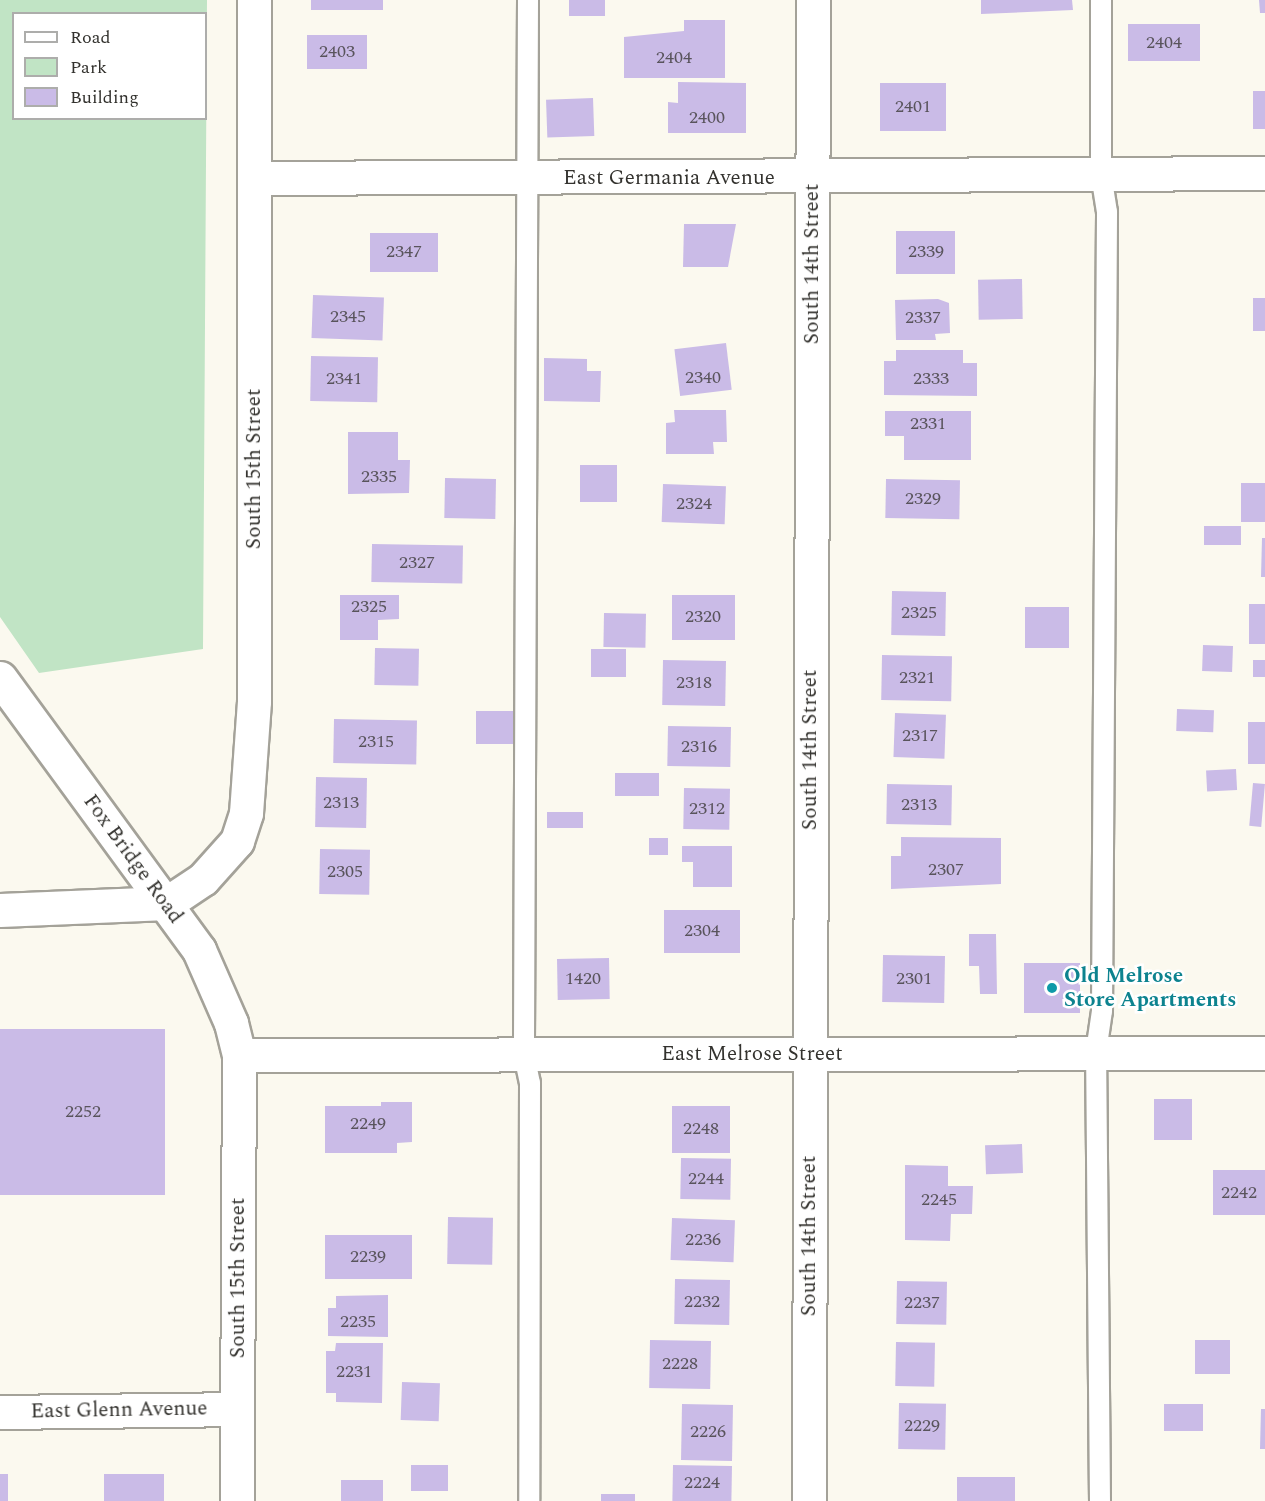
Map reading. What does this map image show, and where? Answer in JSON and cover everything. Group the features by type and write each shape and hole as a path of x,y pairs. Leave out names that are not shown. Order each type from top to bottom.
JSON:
{"street":[{"name":"South 15th Street","path":"167,903 203,879 237,842 253,762 254,0"},
{"name":"South 14th Street","path":"809,1501 813,0"},
{"name":"East Germania Avenue","path":"254,178 812,178 1265,173"},
{"name":"Fox Bridge Road","path":"0,678 167,903 199,950 225,1005 239,1055"},
{"path":"0,910 167,903"},
{"name":"East Melrose Street","path":"239,1055 1265,1053"},
{"name":"South 15th Street","path":"237,1501 239,1055"},
{"name":"East Glenn Avenue","path":"0,1412 237,1409"}],"lane":[{"path":"528,0 524,1055 530,1083 529,1501"},
{"path":"1100,1501 1096,1052 1102,1011 1107,224 1101,175 1101,0"}],"green space":[{"path":"0,0 207,0 207,12 12,12 12,120 206,120 203,649 39,673 0,617"}],"building":[{"path":"311,0 383,0 383,10 311,10"},
{"path":"569,0 605,0 605,16 569,16"},
{"path":"981,0 1072,0 1073,10 981,14"},
{"path":"1259,0 1265,0 1265,13 1260,13"},
{"path":"684,20 725,20 725,78 624,78 624,37 684,31"},
{"path":"1128,24 1200,24 1200,61 1128,61"},
{"path":"307,35 367,35 367,69 307,69"},
{"path":"678,82 746,83 746,133 668,133 668,102 678,103"},
{"path":"880,83 946,83 946,131 880,131"},
{"path":"1253,91 1265,91 1265,129 1253,129"},
{"path":"593,98 594,136 547,138 546,100"},
{"path":"684,224 736,224 728,267 683,267"},
{"path":"896,231 955,231 955,274 896,274"},
{"path":"370,233 438,233 438,272 370,272"},
{"path":"1022,279 1023,319 979,320 978,280"},
{"path":"313,295 384,297 382,340 311,338"},
{"path":"1253,298 1265,298 1265,331 1253,331"},
{"path":"938,299 949,303 950,333 935,334 936,340 896,340 895,300"},
{"path":"726,343 732,390 680,396 674,349"},
{"path":"896,350 963,350 963,363 977,363 977,396 884,395 884,361 896,361"},
{"path":"311,356 378,357 377,402 310,401"},
{"path":"544,358 587,359 587,371 601,371 600,402 544,401"},
{"path":"674,410 726,410 727,442 713,442 714,454 666,454 666,423 675,422"},
{"path":"885,411 971,411 971,460 904,460 904,436 885,436"},
{"path":"348,432 398,432 398,460 410,460 409,493 348,494"},
{"path":"580,465 617,465 617,502 580,502"},
{"path":"445,478 496,479 495,519 444,518"},
{"path":"886,479 960,480 959,519 885,518"},
{"path":"1241,483 1265,483 1265,522 1241,522"},
{"path":"663,484 726,486 725,524 662,522"},
{"path":"1204,526 1241,526 1241,545 1204,545"},
{"path":"1262,538 1265,538 1265,577 1261,577"},
{"path":"372,544 463,546 462,584 371,582"},
{"path":"892,591 946,592 945,636 891,635"},
{"path":"340,595 399,595 399,619 378,620 378,640 340,640"},
{"path":"672,595 735,595 735,640 672,640"},
{"path":"1249,604 1265,604 1265,644 1249,644"},
{"path":"1025,607 1069,607 1069,648 1025,648"},
{"path":"604,613 646,614 645,648 603,647"},
{"path":"1203,645 1233,646 1232,672 1202,671"},
{"path":"375,648 419,649 418,686 374,685"},
{"path":"591,649 626,649 626,677 591,677"},
{"path":"882,655 952,656 951,701 881,700"},
{"path":"663,660 726,661 725,706 662,705"},
{"path":"1253,660 1265,660 1265,677 1253,677"},
{"path":"1177,709 1214,710 1213,732 1176,731"},
{"path":"476,711 516,711 516,744 476,744"},
{"path":"895,713 946,715 944,759 893,757"},
{"path":"334,719 417,720 416,764 333,763"},
{"path":"1248,722 1265,722 1265,764 1248,764"},
{"path":"668,726 731,727 730,767 667,766"},
{"path":"1236,769 1237,790 1207,792 1206,771"},
{"path":"615,773 659,773 659,796 615,796"},
{"path":"316,777 367,778 366,828 315,827"},
{"path":"1253,783 1265,784 1261,827 1249,826"},
{"path":"887,784 952,785 951,825 886,824"},
{"path":"684,788 730,789 729,830 683,829"},
{"path":"547,812 583,812 583,828 547,828"},
{"path":"901,837 1001,838 1001,884 891,889 891,856 901,856"},
{"path":"649,838 668,838 668,855 649,855"},
{"path":"682,846 732,846 732,887 693,887 693,862 682,862"},
{"path":"320,849 370,850 369,895 319,894"},
{"path":"664,910 740,910 740,953 664,953"},
{"path":"969,934 996,934 997,994 980,994 979,966 969,966"},
{"path":"883,955 945,956 944,1003 882,1002"},
{"path":"609,958 610,999 558,1000 557,959"},
{"name":"Old Melrose Store Apartments","path":"1024,963 1080,963 1080,1013 1024,1013"},
{"path":"0,1029 165,1029 165,1195 0,1195"},
{"path":"1154,1099 1192,1099 1192,1140 1154,1140"},
{"path":"381,1102 412,1102 412,1142 397,1143 397,1153 325,1153 325,1106 381,1106"},
{"path":"672,1106 730,1106 730,1153 672,1153"},
{"path":"1022,1144 1023,1173 986,1174 985,1145"},
{"path":"681,1158 731,1159 730,1200 680,1199"},
{"path":"905,1165 948,1166 948,1186 973,1186 972,1214 951,1214 950,1241 905,1240"},
{"path":"1213,1170 1265,1170 1265,1215 1213,1215"},
{"path":"448,1217 493,1218 492,1265 447,1264"},
{"path":"672,1218 735,1220 733,1262 671,1260"},
{"path":"325,1235 412,1235 412,1279 325,1279"},
{"path":"675,1279 730,1280 729,1325 674,1324"},
{"path":"897,1281 947,1282 946,1325 896,1324"},
{"path":"388,1295 388,1337 328,1336 328,1308 336,1308 336,1296"},
{"path":"650,1340 711,1341 710,1389 649,1388"},
{"path":"1195,1340 1230,1340 1230,1374 1195,1374"},
{"path":"896,1342 935,1343 934,1387 895,1386"},
{"path":"336,1343 383,1343 382,1403 336,1402 336,1393 326,1393 326,1351 335,1351"},
{"path":"402,1382 440,1383 439,1421 401,1420"},
{"path":"899,1403 946,1404 945,1450 898,1449"},
{"path":"682,1404 733,1405 732,1461 681,1460"},
{"path":"1164,1404 1203,1404 1203,1431 1164,1431"},
{"path":"1261,1409 1265,1409 1265,1449 1260,1449"},
{"path":"411,1465 448,1465 448,1491 411,1491"},
{"path":"673,1465 732,1466 731,1501 672,1501"},
{"path":"0,1474 8,1474 8,1501 0,1501"},
{"path":"104,1474 164,1474 164,1501 104,1501"},
{"path":"957,1477 1015,1477 1015,1501 957,1501"},
{"path":"341,1480 383,1480 383,1501 341,1501"},
{"path":"601,1494 635,1494 635,1501 601,1501"}],"place":[{"name":"Old Melrose Store Apartments","path":"1052,988"}]}
